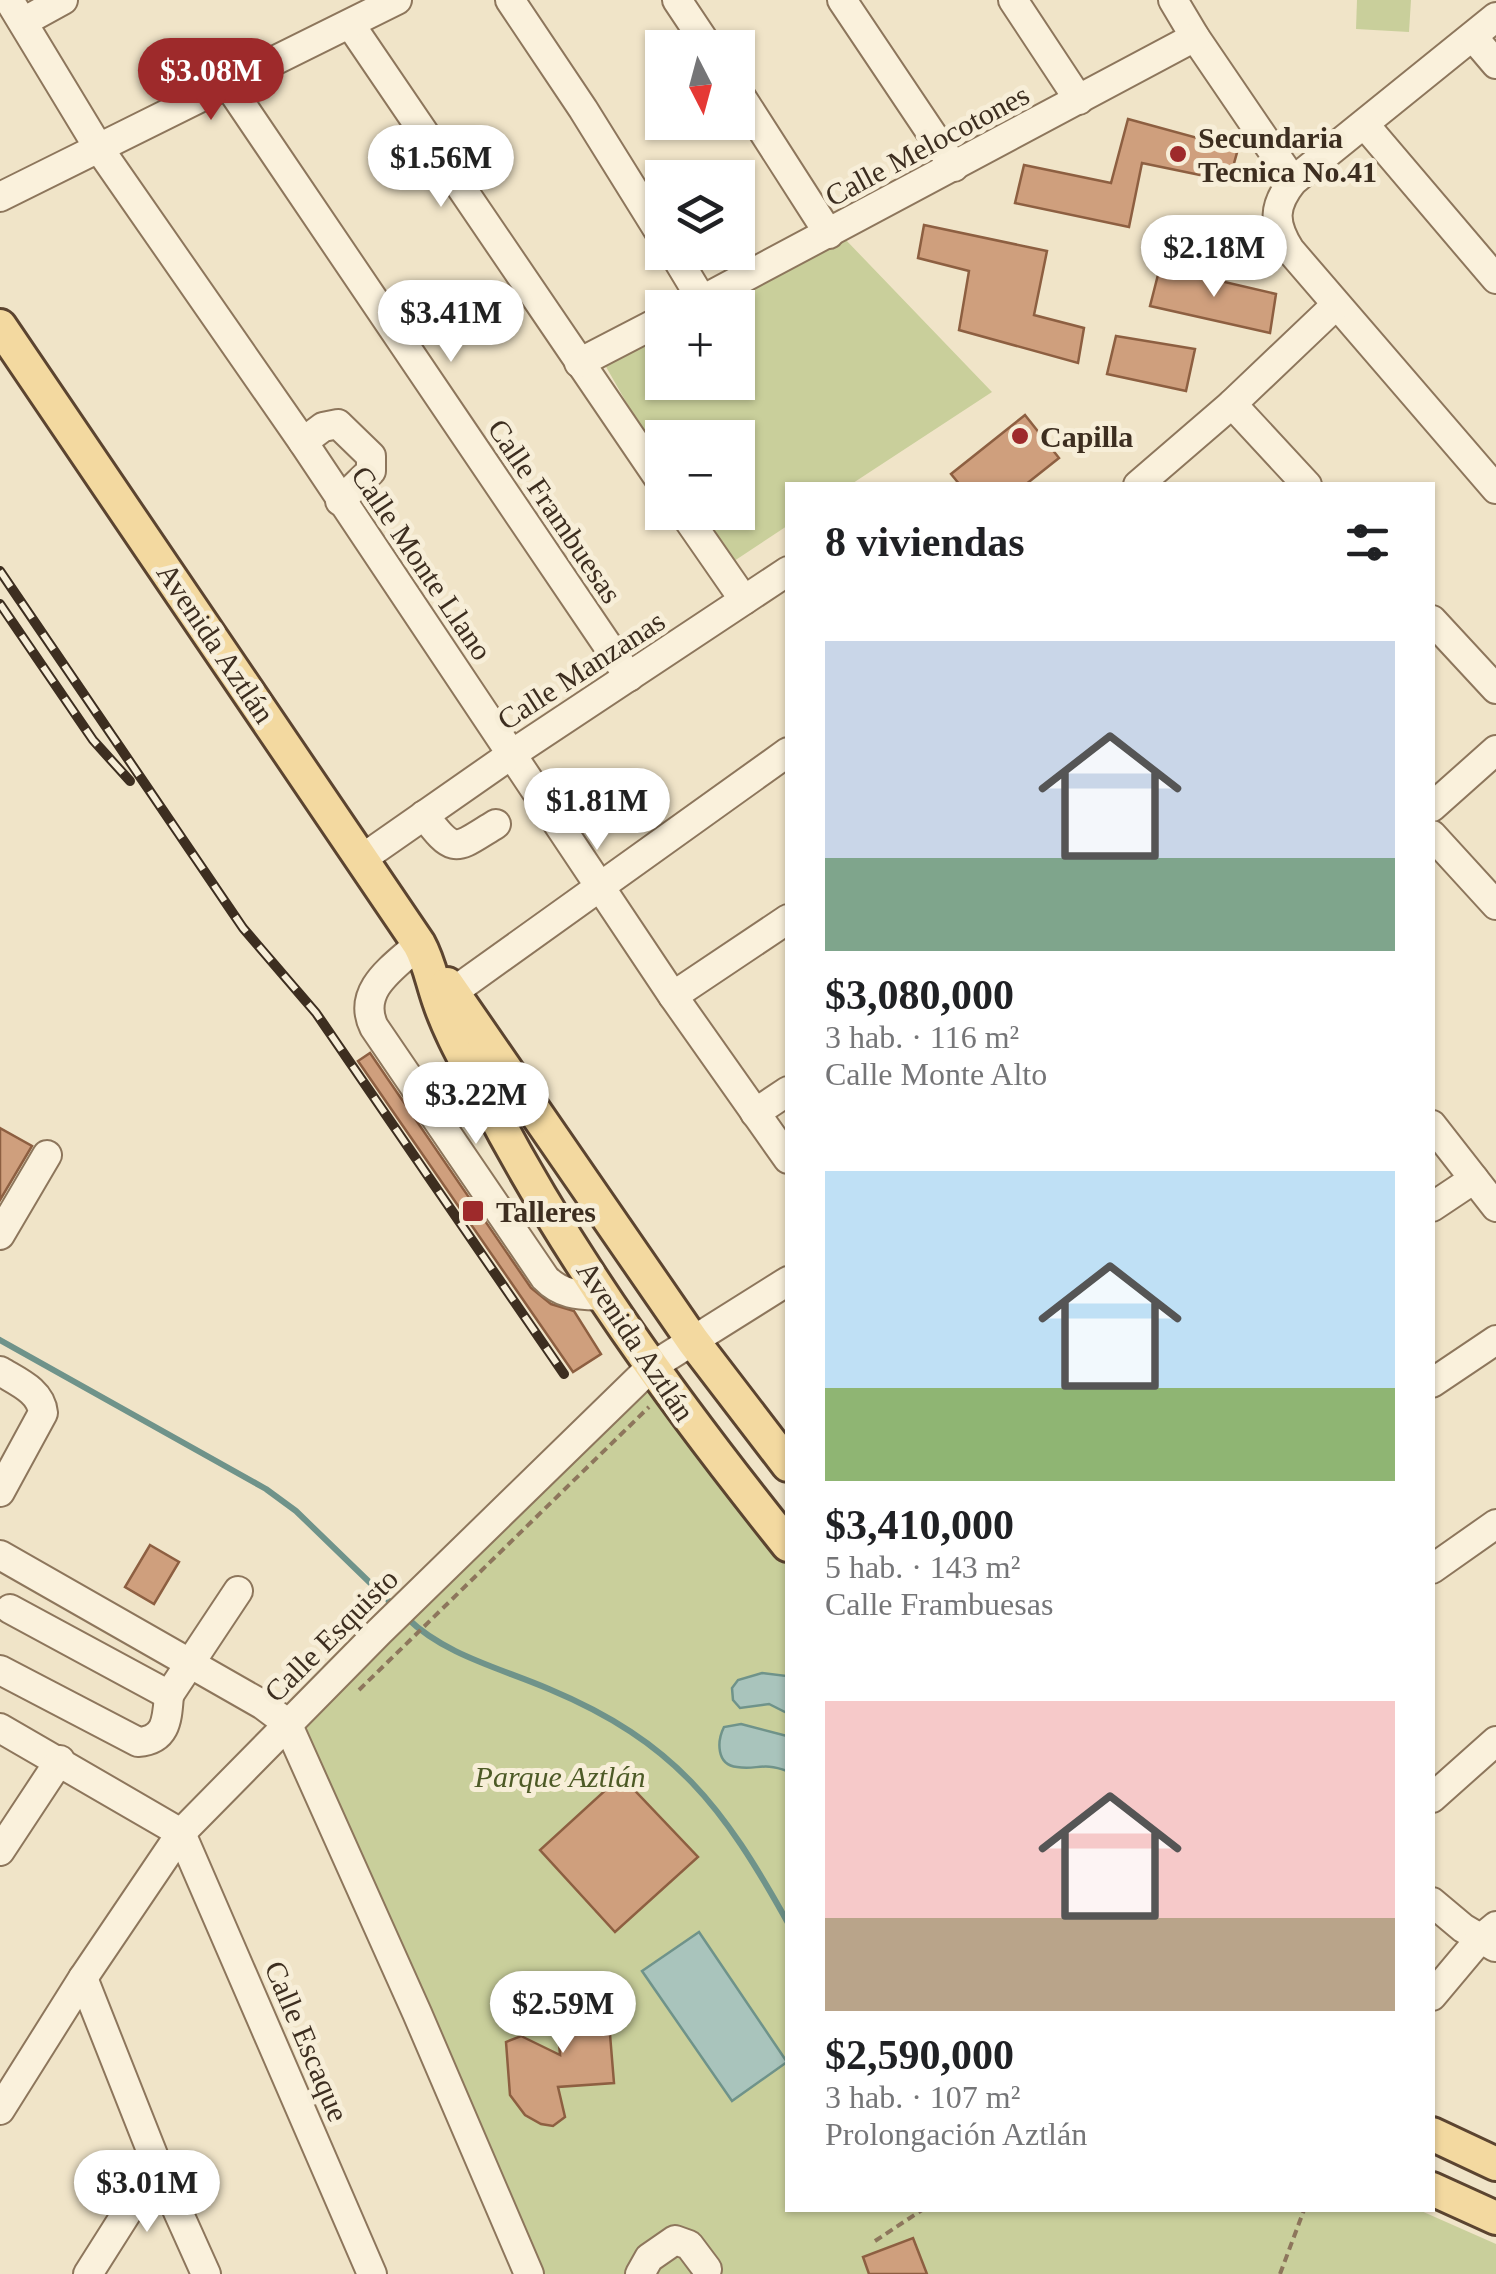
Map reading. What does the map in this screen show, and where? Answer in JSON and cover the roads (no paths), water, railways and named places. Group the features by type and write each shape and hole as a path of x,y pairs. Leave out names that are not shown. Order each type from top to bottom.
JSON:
{"main road":[{"name":"Avenida Aztlán","path":"0,326 363,858 785,1541"},
{"name":"Avenida Aztlán","path":"446,997 508,1141 604,1296 671,1362 785,1462"},
{"path":"508,1141 544,1168 576,1203 671,1362"},
{"path":"1435,2135 1496,2164"},
{"path":"1435,2190 1496,2218"}],"street":[{"path":"16,11 63,0"},
{"path":"0,197 397,0"},
{"path":"510,0 645,209"},
{"path":"677,0 697,30"},
{"path":"842,0 954,167"},
{"path":"1013,0 1080,100"},
{"path":"1173,0 1293,181"},
{"name":"Calle Monte Llano","path":"16,11 98,147 303,442 673,996 785,1155"},
{"path":"1496,17 1293,181 1276,209 1276,222 1290,250 1496,489"},
{"path":"350,24 645,458"},
{"name":"Calle Melocotones","path":"722,290 1194,37"},
{"path":"1472,37 1496,64"},
{"name":"Calle Frambuesas","path":"227,83 629,678"},
{"path":"755,119 829,234"},
{"path":"1365,125 1496,279"},
{"path":"1141,482 1232,404 1336,305"},
{"path":"579,362 645,329"},
{"path":"1232,404 1304,482"},
{"path":"303,442 323,428 338,424 371,456 371,472 340,501"},
{"path":"695,530 744,600"},
{"name":"Calle Manzanas","path":"363,858 785,573"},
{"path":"1435,623 1496,689"},
{"path":"1435,803 1496,750"},
{"path":"446,997 785,754"},
{"path":"424,815 445,842 453,845 464,844 496,824"},
{"path":"1435,837 1496,905"},
{"path":"673,996 785,922"},
{"path":"423,953 370,993 368,1012 374,1027 545,1278 570,1294 604,1296"},
{"path":"755,1113 785,1093"},
{"path":"1435,1129 1496,1207"},
{"path":"0,1235 47,1155"},
{"path":"1435,1206 1474,1180"},
{"name":"Calle Esquisto","path":"0,2110 181,1834 287,1723 671,1362 785,1283"},
{"path":"1435,1381 1496,1340"},
{"path":"0,1372 35,1394 43,1413 0,1492"},
{"path":"1435,1567 1496,1524"},
{"path":"0,1555 262,1704 287,1723 418,2013 529,2274"},
{"path":"0,1670 138,1742 151,1741 160,1735 166,1723 169,1695 238,1591"},
{"path":"10,1609 169,1695"},
{"path":"0,1728 181,1834"},
{"path":"1435,1795 1496,1741"},
{"path":"0,1852 60,1760"},
{"name":"Calle Escaque","path":"181,1834 372,2274"},
{"path":"1435,1904 1490,1938 1435,1993"},
{"path":"83,1978 157,2164 206,2274"},
{"path":"88,2274 157,2164"},
{"path":"640,2274 650,2258 675,2240 689,2244 706,2269"}],"water":[{"path":"762,1673 785,1676 785,1712 769,1704 740,1708 733,1700 732,1688 738,1680"},
{"path":"741,1724 785,1735 785,1770 737,1767 725,1762 720,1745 724,1727"},
{"path":"699,1932 785,2063 732,2101 642,1971"}],"waterway":[{"path":"0,1340 266,1489 296,1511 394,1606"},
{"path":"407,1618 438,1642 474,1660 593,1709 663,1755 717,1812 785,1918"}],"railway":[{"path":"0,571 243,928 316,1013 564,1374"},
{"path":"0,604 93,740 130,781"}],"place":[{"name":"Secundaria Tecnica No.41","path":"1178,154"},
{"name":"Capilla","path":"1020,436"},
{"name":"Talleres","path":"473,1211"}],"park label":[{"name":"Parque Aztlán","path":"560,1776"}]}
